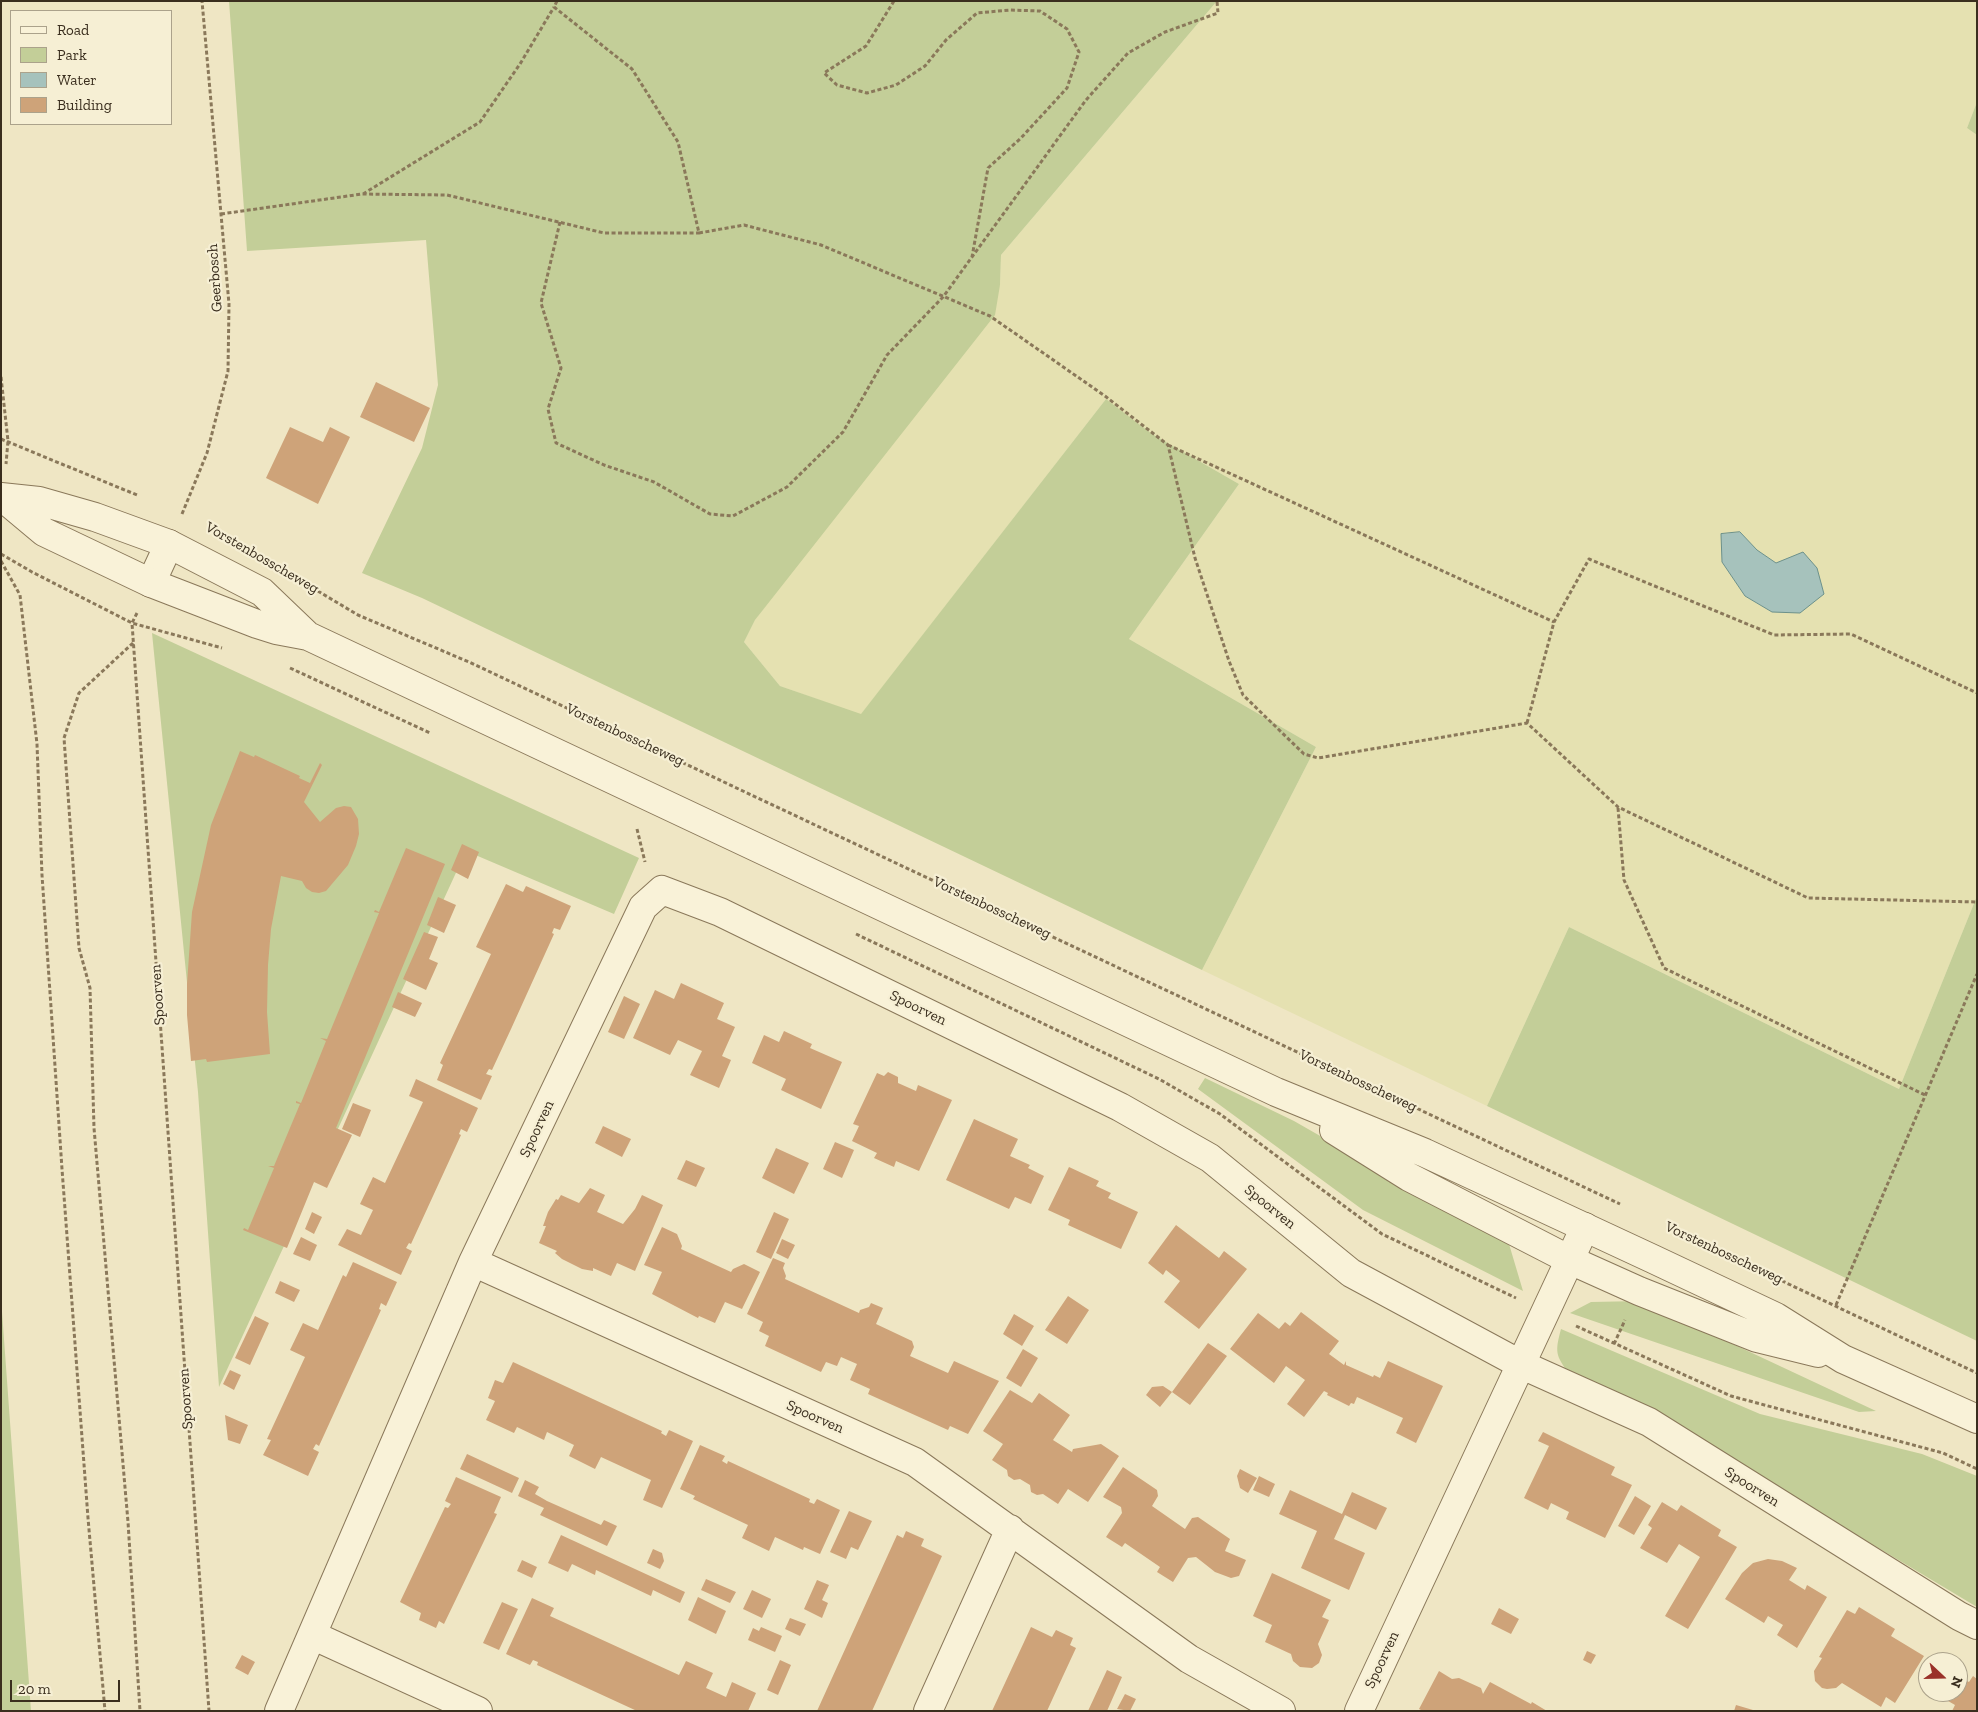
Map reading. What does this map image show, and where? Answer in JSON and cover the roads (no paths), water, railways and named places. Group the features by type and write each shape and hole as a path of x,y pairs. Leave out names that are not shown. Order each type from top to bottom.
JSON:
{"street":[{"name":"Vorstenbosscheweg","path":"2,497 38,501 94,517 169,544 262,592 308,636"},
{"name":"Vorstenbosscheweg","path":"2,497 44,532 151,583 257,624 308,636 1276,1092 1425,1153 1585,1227 1776,1317 1843,1359 1977,1419"},
{"path":"151,583 169,544"},
{"name":"Spoorven","path":"279,1711 473,1262 643,906 662,890 720,912 1120,1107 1210,1158 1351,1273 1520,1364 1649,1422 1959,1616 1977,1625"},
{"name":"Vorstenbosscheweg","path":"1276,1092 1408,1177 1570,1260 1639,1291 1757,1338 1843,1359"},
{"name":"Spoorven","path":"1359,1711 1585,1227"},
{"name":"Spoorven","path":"473,1262 915,1462 1189,1659 1281,1711"},
{"path":"928,1711 1010,1529"},
{"path":"312,1635 478,1711"}],"water":[{"path":"1740,532 1757,550 1776,563 1803,552 1817,568 1824,594 1800,613 1772,612 1745,596 1722,562 1721,534"}]}
